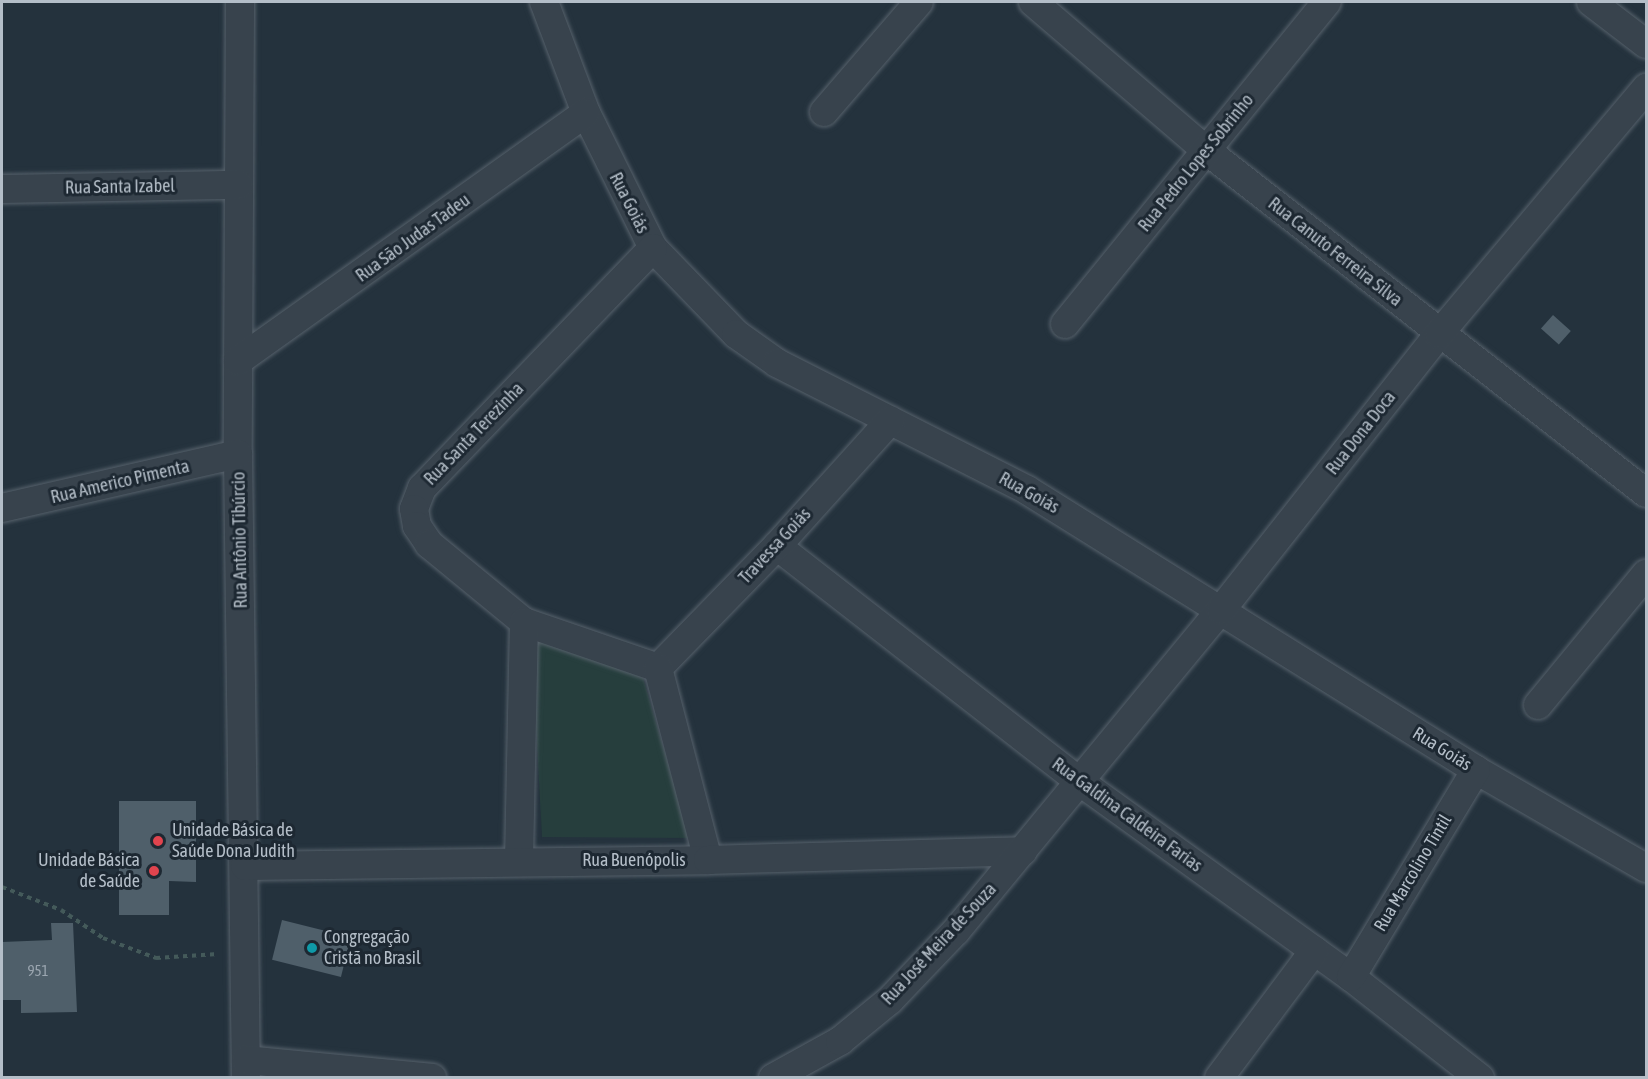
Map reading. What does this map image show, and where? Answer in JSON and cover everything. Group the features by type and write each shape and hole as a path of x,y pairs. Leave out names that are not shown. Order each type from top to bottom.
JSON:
{"street":[{"name":"Rua Antônio Tibúrcio","path":"240,2 238,454 246,1069"},
{"name":"Rua Goiás","path":"544,2 586,113 653,248 736,334 777,363 1027,490 1476,770 1647,868"},
{"path":"824,112 919,2"},
{"name":"Rua Canuto Ferreira Silva","path":"1033,2 1206,151 1439,334 1647,493"},
{"name":"Rua Pedro Lopes Sobrinho","path":"1065,324 1327,2"},
{"path":"1591,2 1647,44"},
{"name":"Rua Dona Doca","path":"1079,781 1221,610 1439,334 1647,88"},
{"name":"Rua São Judas Tadeu","path":"238,361 586,113"},
{"name":"Rua Santa Izabel","path":"2,189 239,185"},
{"name":"Rua Santa Terezinha","path":"524,622 429,544 417,526 414,509 422,488 653,248"},
{"name":"Travessa Goiás","path":"658,668 777,546 890,421"},
{"name":"Rua Americo Pimenta","path":"2,508 238,454"},
{"name":"Rua Galdina Caldeira Farias","path":"777,546 1079,781 1351,977 1480,1077"},
{"path":"1538,705 1647,574"},
{"path":"519,860 524,622 658,668 708,860"},
{"name":"Rua Marcolino Tintil","path":"1351,977 1476,770"},
{"name":"Rua José Meira de Souza","path":"773,1077 840,1041 890,1000 956,931 1079,781"},
{"name":"Rua Buenópolis","path":"245,866 519,860 708,860 1023,851"},
{"path":"1219,1077 1314,951"},
{"path":"246,1069 432,1077"}],"path":[{"path":"2,887 62,910 103,938 156,958 246,952"}],"green space":[{"path":"531,630 643,678 690,838 542,837"}],"building":[{"path":"1553,315 1571,331 1559,344 1541,328"},
{"name":"Unidade Básica de Saúde Dona Judith","path":"119,801 196,801 196,882 169,881 169,915 119,915"},
{"name":"Congregação Cristã no Brasil","path":"282,920 351,937 341,977 272,960"},
{"path":"51,923 73,923 77,1012 21,1013 21,1000 2,1000 2,942 52,940"}],"place":[{"name":"Unidade Básica de Saúde Dona Judith","path":"158,841"},
{"name":"Unidade Básica de Saúde","path":"154,871"},
{"name":"Congregação Cristã no Brasil","path":"312,948"}]}
